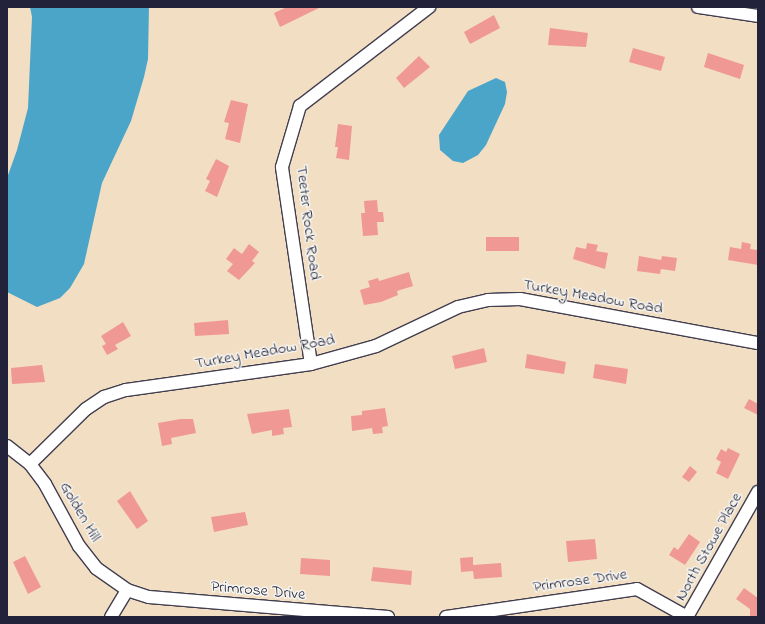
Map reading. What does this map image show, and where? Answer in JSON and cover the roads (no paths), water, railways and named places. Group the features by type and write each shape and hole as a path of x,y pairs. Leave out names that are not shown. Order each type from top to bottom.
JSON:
{"street":[{"name":"Teeter Rock Road","path":"311,364 282,167 300,106 429,7"},
{"path":"698,7 758,16"},
{"name":"Turkey Meadow Road","path":"30,464 86,409 104,397 126,390 311,364 376,346 458,307 488,300 520,299 758,343"},
{"name":"Golden Hill","path":"7,446 30,464 46,484 79,546 96,568 128,590"},
{"name":"North Stowe Place","path":"687,617 758,492"},
{"name":"Primrose Drive","path":"446,617 637,589 687,617"},
{"path":"111,617 128,590"},
{"name":"Primrose Drive","path":"128,590 157,598 388,617"}],"water":[{"path":"30,7 149,7 148,59 144,77 131,121 102,183 84,264 70,288 60,298 37,307 7,292 7,178 17,150 28,108 32,17"},
{"path":"496,78 505,82 507,92 505,104 486,145 478,155 463,163 453,161 440,150 439,135 468,91"}]}
